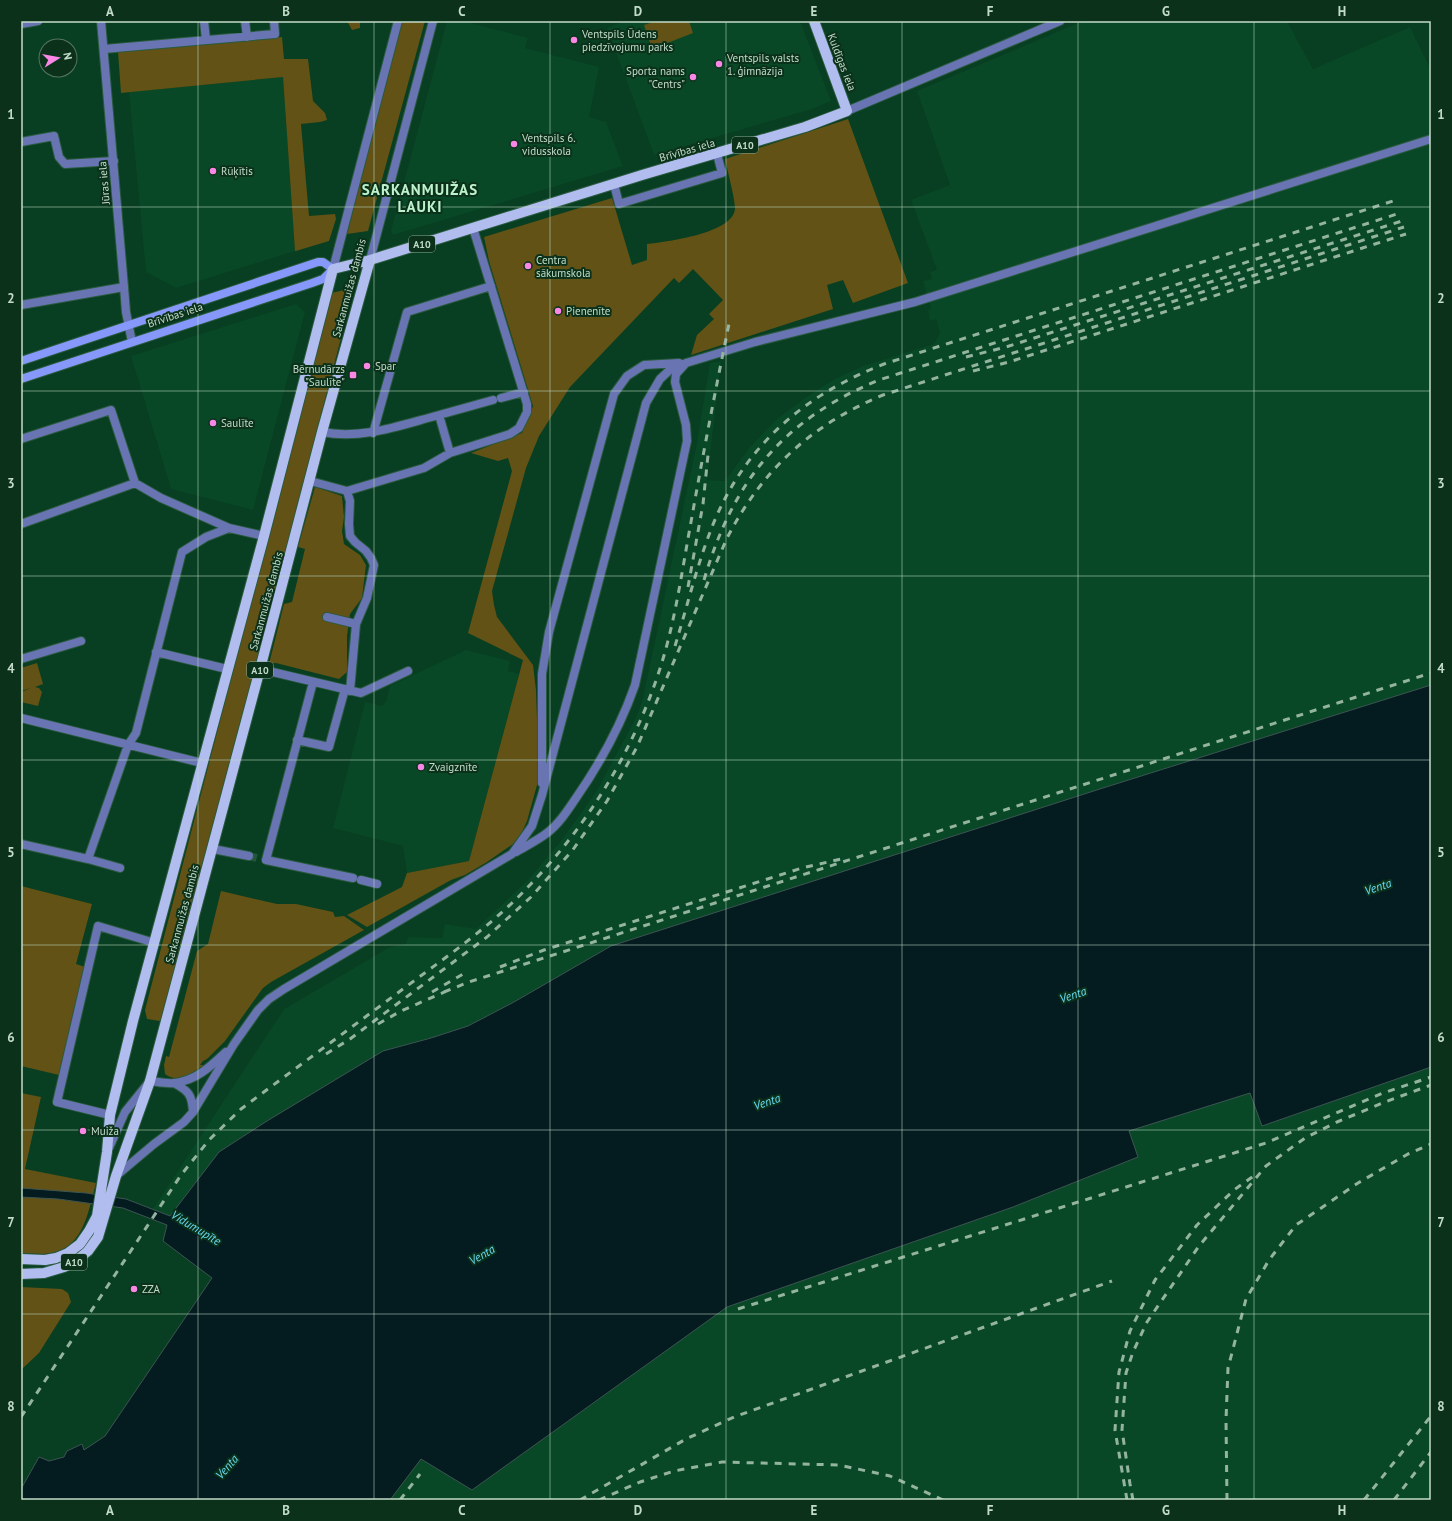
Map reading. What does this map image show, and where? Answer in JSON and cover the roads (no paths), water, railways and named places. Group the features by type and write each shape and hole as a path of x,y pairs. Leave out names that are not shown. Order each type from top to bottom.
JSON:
{"main road":[{"name":"Kuldīgas iela","path":"814,21 847,111"},
{"name":"Brīvības iela","path":"21,379 323,279 333,269 370,260 642,175 717,154 847,111"},
{"name":"Sarkanmuižas dambis","path":"108,1186 116,1176 150,1081 322,432 370,260"},
{"name":"Brīvības iela","path":"21,361 318,262 323,262 333,269"},
{"name":"Sarkanmuižas dambis","path":"21,1274 44,1273 64,1267 77,1260 88,1251 98,1236 100,1217 108,1186 110,1115 202,763 264,536 333,269"},
{"name":"Sarkanmuižas dambis","path":"21,1259 45,1260 56,1258 68,1253 80,1244 100,1217"}],"street":[{"path":"21,24 38,21"},
{"name":"Jūras iela","path":"101,21 124,286 132,342"},
{"path":"204,21 206,40"},
{"path":"245,21 247,37"},
{"path":"104,49 275,34 274,21"},
{"name":"Sarkanmuižas dambis","path":"333,269 398,21"},
{"name":"Sarkanmuižas dambis","path":"370,260 433,21"},
{"name":"Brīvības iela","path":"847,111 1060,21"},
{"path":"21,147 24,141 54,136 59,156 65,164 114,161"},
{"path":"512,854 532,826 542,795 646,403 660,379 673,367 755,342 915,302 1431,139"},
{"path":"614,184 619,204 722,173 717,154"},
{"path":"310,481 347,491 424,468 450,453 510,434 519,428 527,412 527,404 473,228"},
{"path":"21,305 124,286"},
{"path":"374,433 407,312 491,286"},
{"path":"542,795 542,674 549,632 614,394 627,376 644,366 686,363"},
{"path":"116,1176 154,1144 184,1122 193,1112 234,1044 258,1010 268,999 284,988 548,833 564,815 586,785 611,743 626,712 633,692 687,440 686,425 675,382 676,374 686,363"},
{"path":"322,432 335,434 374,433 524,392"},
{"path":"21,439 111,410 135,483 161,498 228,528 264,536"},
{"path":"440,415 450,453"},
{"path":"21,524 135,483"},
{"path":"297,740 329,747 348,690 356,624 367,598 374,565 366,551 350,536 350,501 347,491"},
{"path":"88,859 128,746 136,733 182,552 206,537 228,528"},
{"path":"327,617 356,624"},
{"path":"21,660 81,641"},
{"path":"156,652 228,669"},
{"path":"260,669 361,693 408,671"},
{"path":"266,860 313,682"},
{"path":"21,718 128,746 202,763"},
{"path":"21,844 88,859 120,868"},
{"path":"212,849 377,884"},
{"path":"110,1115 57,1102 98,926 155,943"},
{"path":"108,1152 124,1112 150,1081 174,1083 191,1079 207,1070 234,1044"},
{"path":"174,1083 186,1089 192,1101 193,1112"}],"water":[{"path":"1431,685 1431,1067 1262,1126 1250,1093 1129,1131 1138,1157 1013,1207 727,1307 472,1490 421,1459 390,1500 21,1500 21,1489 39,1457 49,1461 64,1457 67,1451 82,1444 84,1450 105,1436 212,1278 163,1241 167,1225 123,1208 58,1199 21,1197 21,1188 86,1193 126,1199 170,1216 219,1152 267,1121 383,1051 468,1026 514,1002 611,946 1103,788"}],"tunnel":[{"path":"249,856 257,858"}],"railway":[{"path":"675,646 702,556 712,527 725,498 741,472 759,448 780,427 803,408 828,391 884,364 1396,200"},
{"path":"704,580 716,545 730,513 747,484 766,458 789,435 815,414 845,396 879,380 1400,213"},
{"path":"966,357 1006,347 1402,221"},
{"path":"326,1054 350,1039 487,937 531,897 572,851 607,801 637,747 727,538 741,513 773,470 811,435 833,420 883,395 1404,227"},
{"path":"973,371 1009,362 1406,234"},
{"path":"21,1417 181,1175 209,1140 241,1109 454,951 500,914 551,862 593,807 628,748 655,685 665,652 676,603 730,319"},
{"path":"688,587 703,504 708,455"},
{"path":"444,992 469,982 1431,673"},
{"path":"500,967 544,950 802,868 841,859"},
{"path":"432,992 463,974"},
{"path":"378,1024 401,1011 449,990"},
{"path":"738,1309 1266,1143 1383,1093 1431,1077"},
{"path":"1133,1500 1122,1430 1126,1373 1133,1352 1147,1322 1199,1246 1266,1166 1305,1138 1337,1122 1431,1085"},
{"path":"1227,1500 1226,1420 1228,1368 1246,1299 1269,1260 1296,1225 1358,1183 1408,1154 1431,1144"},
{"path":"1127,1500 1115,1430 1119,1372 1130,1331 1155,1280 1197,1225 1234,1190 1255,1175"},
{"path":"580,1500 686,1439 734,1417 1112,1281"},
{"path":"1364,1500 1431,1416"},
{"path":"1394,1500 1431,1452"},
{"path":"599,1500 640,1482 674,1471 722,1462 839,1465 890,1476 943,1500"},
{"path":"400,1500 420,1474"}],"place":[{"name":"Ventspils Ūdens piedzīvojumu parks","path":"574,40"},
{"name":"Ventspils valsts 1. ģimnāzija","path":"719,64"},
{"name":"Sporta nams \"Centrs\"","path":"693,77"},
{"name":"Ventspils 6. vidusskola","path":"514,144"},
{"name":"Rūķītis","path":"213,171"},
{"name":"Centra sākumskola","path":"528,266"},
{"name":"Pienenīte","path":"558,311"},
{"name":"Spar","path":"367,366"},
{"name":"Bērnudārzs \"Saulīte\"","path":"353,375"},
{"name":"Saulīte","path":"213,423"},
{"name":"Zvaigznīte","path":"421,767"},
{"name":"Muiža","path":"83,1131"},
{"name":"ZZA","path":"134,1289"}],"district":[{"name":"SARKANMUIŽAS LAUKI","path":"420,198"}],"water label":[{"name":"Venta","path":"1378,887"},
{"name":"Venta","path":"1073,995"},
{"name":"Venta","path":"767,1102"},
{"name":"Vidumupīte","path":"196,1228"},
{"name":"Venta","path":"482,1255"},
{"name":"Venta","path":"227,1467"}]}
